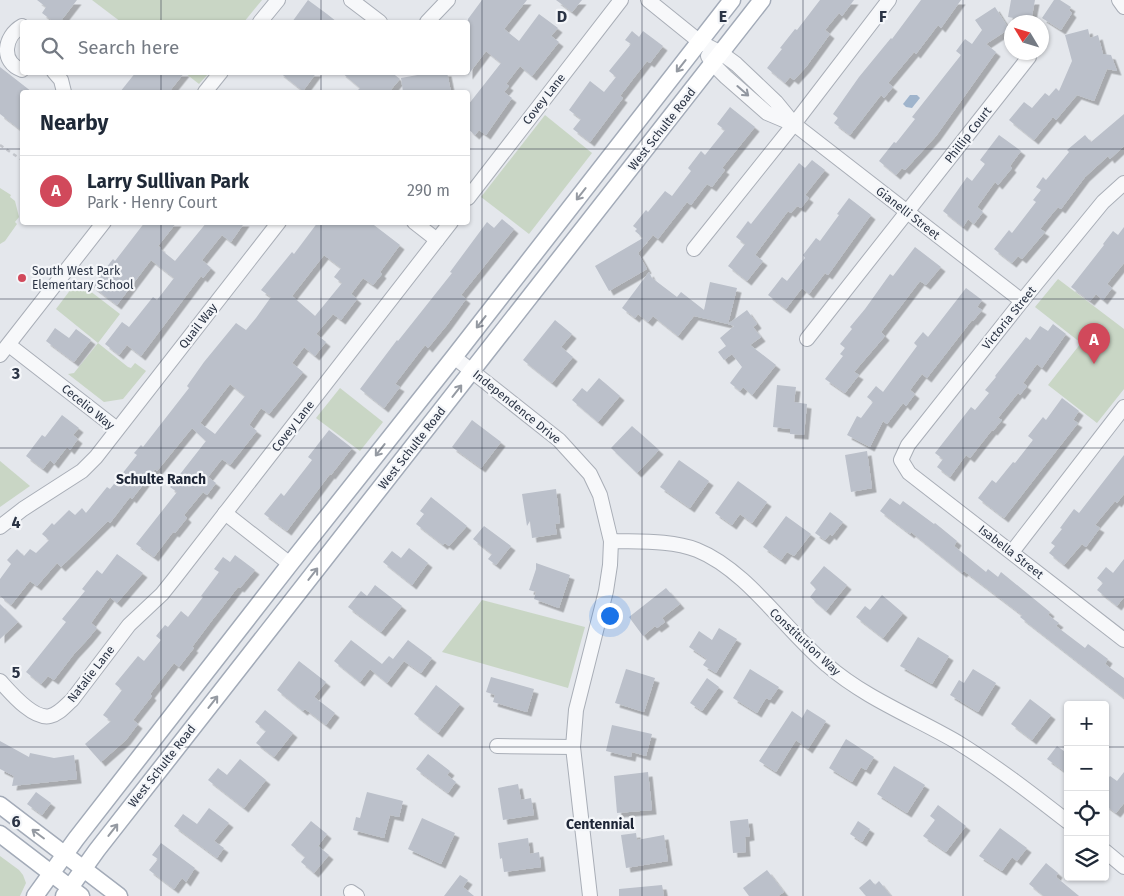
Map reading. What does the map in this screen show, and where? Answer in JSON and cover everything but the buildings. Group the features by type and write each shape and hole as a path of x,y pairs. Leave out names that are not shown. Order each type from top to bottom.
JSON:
{"main road":[{"name":"West Schulte Road","path":"35,896 290,564 732,0"},
{"name":"West Schulte Road","path":"72,893 83,869 762,0"},
{"path":"0,805 119,896"},
{"path":"0,834 51,873 72,893"}],"street":[{"path":"262,20 278,0"},
{"path":"351,0 377,20"},
{"path":"429,20 448,0"},
{"name":"Covey Lane","path":"470,195 621,0"},
{"name":"Gianelli Street","path":"648,0 700,42 767,113 794,124 1022,301"},
{"path":"694,249 794,124 889,0"},
{"path":"1119,0 1124,7"},
{"path":"20,27 10,36 7,50 13,64 20,69"},
{"name":"Phillip Court","path":"807,339 1027,60"},
{"path":"56,75 63,90"},
{"path":"207,90 219,75"},
{"name":"Victoria Street","path":"901,460 908,445 1022,301 1103,202 1124,183"},
{"path":"4,350 102,225"},
{"name":"Quail Way","path":"117,429 277,225"},
{"path":"418,225 437,240"},
{"name":"Covey Lane","path":"129,624 162,594 449,225"},
{"name":"Cecelio Way","path":"0,527 23,509 82,471 117,429 4,350"},
{"name":"Independence Drive","path":"454,357 559,440 590,474 600,496 611,541 610,565 606,591 576,710 573,747 590,896"},
{"path":"1012,552 1124,407"},
{"name":"Isabella Street","path":"901,460 908,473 1124,640"},
{"path":"225,513 290,564"},
{"name":"Constitution Way","path":"611,541 674,544 697,550 718,561 744,582 826,665 853,685 957,742 1000,770 1064,819"},
{"name":"Natalie Lane","path":"0,681 29,709 39,715 49,716 61,711 72,700 129,624"},
{"path":"497,746 573,747"},
{"path":"1109,854 1124,867"}],"path":[{"path":"0,145 20,159"}],"green space":[{"path":"92,0 262,0 246,20 118,20"},
{"path":"188,75 207,75 199,84"},
{"path":"545,115 592,153 529,234 481,197"},
{"path":"0,188 11,195 10,197 15,201 19,217 15,222 17,224 5,241 0,244"},
{"path":"1058,279 1124,329 1124,389 1097,423 1048,385 1081,343 1035,307"},
{"path":"77,281 120,314 98,343 56,309"},
{"path":"98,343 128,367 131,368 135,363 146,371 123,399 104,402 68,374 74,373"},
{"path":"340,388 383,422 360,451 316,418"},
{"path":"0,461 30,486 0,507"},
{"path":"482,600 585,627 568,688 442,652"},
{"path":"0,856 23,875 26,883 20,896 0,896"}],"water":[{"path":"910,95 917,95 920,98 912,108 906,107 903,104"}],"place":[{"name":"South West Park Elementary School","path":"22,278"},
{"name":"Larry Sullivan Park","path":"1094,364"}],"district":[{"name":"Schulte Ranch","path":"161,479"},
{"name":"Centennial","path":"600,824"}]}
